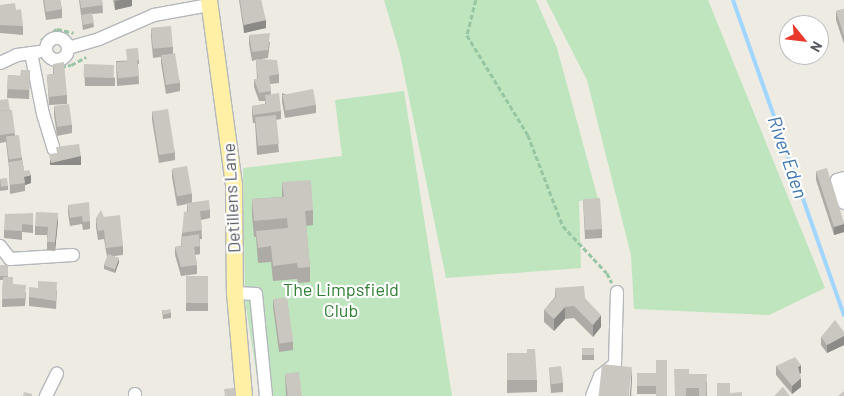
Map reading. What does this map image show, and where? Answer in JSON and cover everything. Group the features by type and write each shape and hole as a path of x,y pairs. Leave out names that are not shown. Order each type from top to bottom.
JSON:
{"main road":[{"name":"Detillens Lane","path":"209,2 234,185 235,293 244,396"}],"street":[{"path":"0,63 17,55 45,50 48,42 54,38 60,38 68,48 99,39 154,15 209,2"},
{"path":"31,53 43,114 54,149"},
{"path":"844,178 837,180 844,203"},
{"path":"0,246 10,259 73,255"},
{"path":"592,396 600,376 615,364 617,292"},
{"path":"235,293 256,294 266,396"},
{"path":"46,396 57,373"}],"path":[{"path":"476,0 467,35 528,135 563,226 607,273 617,292"}],"green space":[{"path":"384,0 536,0 557,48 598,199 579,201 581,268 446,278 400,54"},
{"path":"546,0 708,0 825,288 769,315 634,309 631,255 587,80"},
{"name":"The Limpsfield Club","path":"404,91 452,396 260,396 245,301 243,168 342,156 335,100"}],"building":[{"path":"44,0 60,0 62,9 46,12"},
{"path":"80,0 102,0 103,5 81,8"},
{"path":"240,0 261,0 266,20 244,25"},
{"path":"15,3 16,10 21,9 23,26 0,25 0,5"},
{"path":"844,9 844,36 836,11"},
{"path":"92,13 94,23 83,25 81,15"},
{"path":"171,26 173,47 153,49 151,28"},
{"path":"270,33 268,50 252,52 249,35"},
{"path":"138,48 139,60 127,61 126,49"},
{"path":"175,53 180,83 166,85 161,55"},
{"path":"256,59 277,60 279,74 269,76 271,91 259,93 254,79 258,79"},
{"path":"137,60 139,76 118,78 116,63"},
{"path":"64,62 67,95 49,97 47,75 54,74 53,64"},
{"path":"84,64 114,65 114,78 84,77"},
{"path":"21,70 30,70 29,90 7,89 8,75 20,76"},
{"path":"313,89 316,105 286,111 283,95"},
{"path":"279,93 281,111 253,115 252,106 266,104 265,95"},
{"path":"8,99 10,110 0,111 0,100"},
{"path":"69,104 72,125 57,127 54,106"},
{"path":"168,109 175,152 159,155 152,112"},
{"path":"12,110 15,133 0,135 0,111"},
{"path":"276,115 279,144 258,146 255,117"},
{"path":"19,135 22,158 9,159 6,137"},
{"path":"79,144 81,156 51,163 49,154 57,153 56,147"},
{"path":"22,160 24,171 29,170 31,175 24,177 25,183 10,185 9,162"},
{"path":"187,166 192,194 177,196 172,169"},
{"path":"827,168 844,223 834,227 816,171"},
{"path":"7,178 8,186 1,187 0,179"},
{"path":"311,180 313,210 305,211 310,267 298,268 297,263 273,266 271,246 258,248 256,231 288,228 287,218 254,221 252,199 284,197 282,182"},
{"path":"600,198 602,229 585,230 583,199"},
{"path":"209,200 210,210 200,211 202,230 182,233 184,212 188,211 187,203"},
{"path":"89,202 90,221 83,222 82,216 70,218 68,205"},
{"path":"101,210 104,217 120,215 123,246 106,248 104,230 98,231 96,218"},
{"path":"36,212 58,213 55,242 47,242 48,227 35,226"},
{"path":"33,213 33,225 22,224 22,231 4,230 5,214"},
{"path":"199,234 200,246 194,247 197,265 181,267 175,247 182,246 181,237"},
{"path":"108,254 119,258 115,269 104,265"},
{"path":"0,265 8,265 8,276 0,276"},
{"path":"186,276 208,276 208,303 186,303"},
{"path":"3,277 13,277 13,284 26,285 25,298 2,299"},
{"path":"38,281 57,282 56,301 29,297 29,287 38,288"},
{"path":"584,286 585,298 601,315 593,325 574,306 565,307 554,319 544,310 556,297 555,288"},
{"path":"287,297 293,342 279,344 273,299"},
{"path":"170,309 171,313 163,315 162,311"},
{"path":"835,320 844,332 844,336 827,345 821,337"},
{"path":"582,348 594,348 594,355 582,355"},
{"path":"527,349 535,349 537,380 507,380 507,353 527,353"},
{"path":"795,357 801,365 798,367 801,378 792,386 776,366"},
{"path":"656,360 667,360 667,396 656,396 656,386 637,386 637,373 656,373"},
{"path":"602,364 632,367 629,396 599,396"},
{"path":"561,366 563,383 551,384 549,367"},
{"path":"674,369 689,369 689,374 707,374 706,396 699,396 699,388 686,388 686,396 675,396"},
{"path":"299,372 302,396 288,396 285,374"},
{"path":"717,383 730,383 730,393 742,392 742,396 717,396"},
{"path":"783,387 790,396 774,396"},
{"path":"234,388 235,396 225,396 224,389"},
{"path":"24,392 32,394 32,396 23,396"}],"waterway":[{"name":"River Eden","path":"733,0 844,315"}]}
